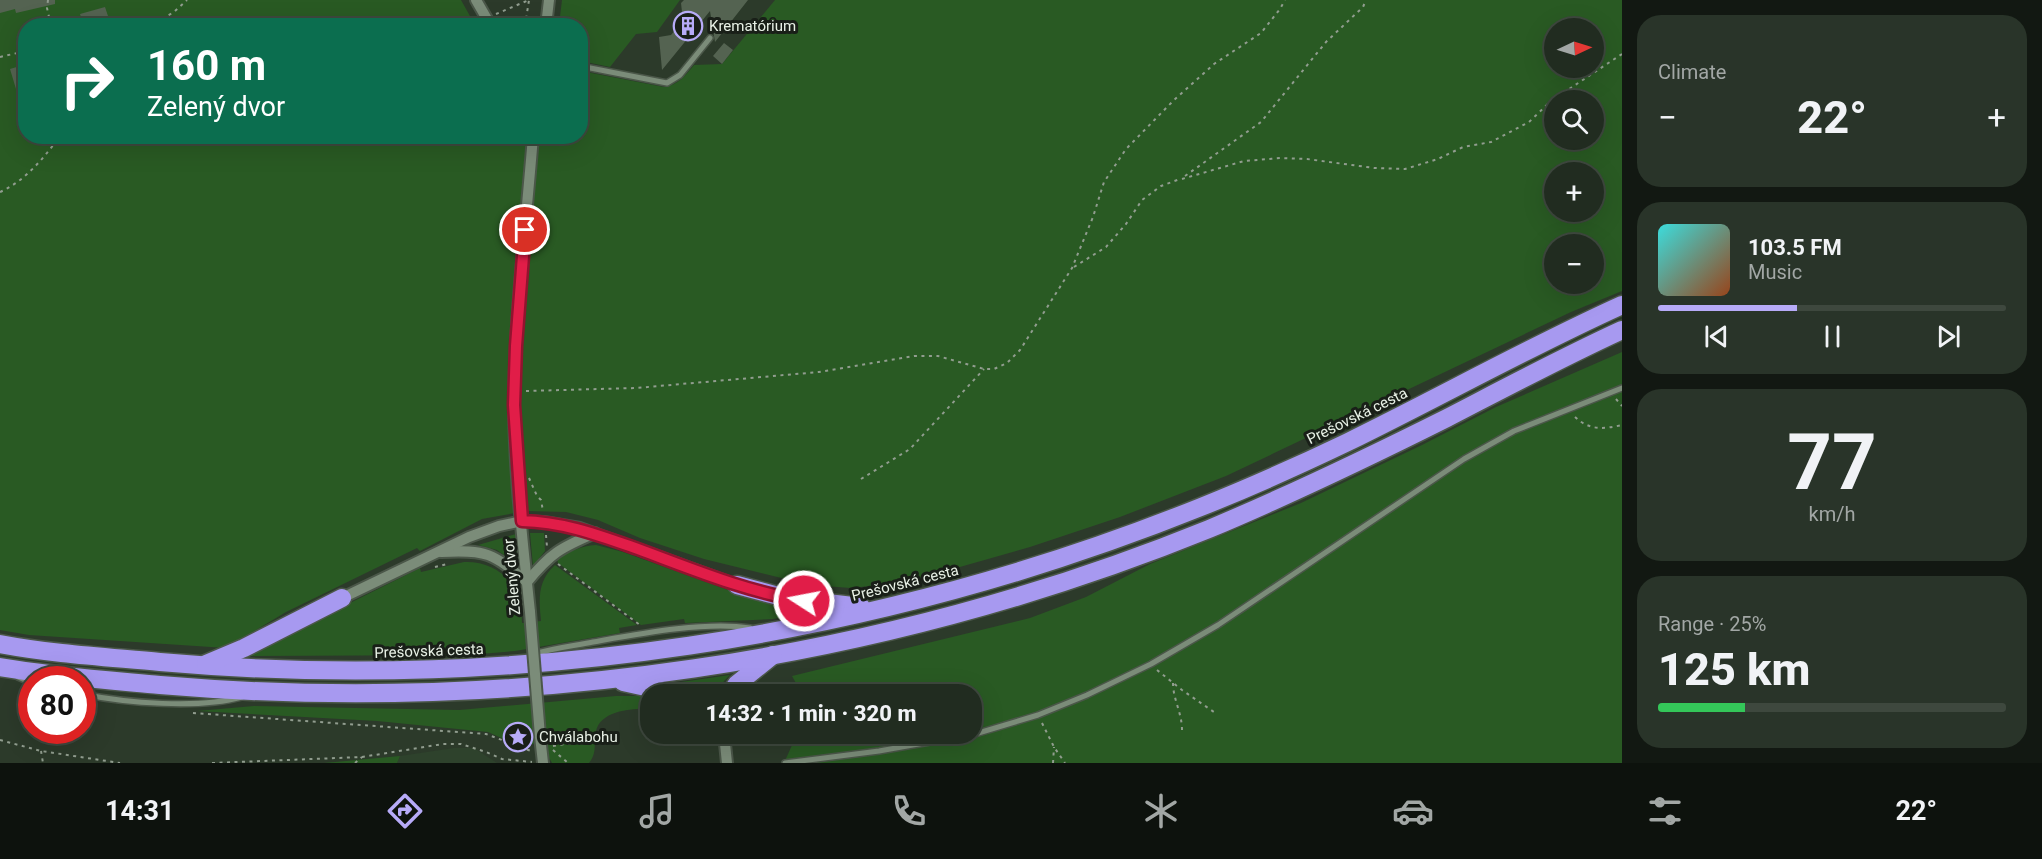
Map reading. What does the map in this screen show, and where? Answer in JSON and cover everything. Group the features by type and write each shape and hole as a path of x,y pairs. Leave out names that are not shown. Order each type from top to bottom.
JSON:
{"highway":[{"name":"Prešovská cesta","path":"0,644 36,650 203,666 370,671 501,666 628,654 772,631 877,609 1046,562 1199,507 1347,442 1622,305"},
{"path":"0,669 126,682 259,691 392,694 521,688 673,671 775,654 890,630 946,616 1078,576 1164,546 1323,479 1622,330"},
{"path":"737,585 786,598 877,609"},
{"path":"203,666 244,648 342,598"},
{"path":"737,684 775,654"},
{"path":"610,679 640,686"}],"street":[{"path":"476,0 487,18"},
{"path":"547,18 549,0"},
{"name":"Zelený dvor","path":"532,144 514,393 517,459 543,762"},
{"path":"342,598 434,552 499,526 522,521 580,528 737,585"},
{"path":"434,552 465,551 486,554 501,561 527,582 551,555 595,533"},
{"path":"721,744 724,749"},
{"path":"724,744 727,763"}],"lane":[{"path":"588,68 667,83 680,75 710,38"},
{"path":"785,763 879,751 975,734 1038,715 1086,695 1151,664 1218,626 1464,459 1514,431 1622,388"},
{"path":"0,669 18,677"},
{"path":"96,697 172,704 228,701 259,691"}],"path":[{"path":"48,0 49,18"},
{"path":"163,18 187,0"},
{"path":"496,18 529,0"},
{"path":"526,18 529,0"},
{"path":"514,393 636,388 819,372 914,356 938,357 984,369 994,369 1007,363 1020,350 1072,268 1093,217 1104,182 1126,149 1173,101 1214,64 1261,33 1285,0"},
{"path":"1182,179 1261,122 1326,42 1363,7 1366,0"},
{"path":"0,57 18,53"},
{"path":"1072,268 1106,247 1126,224 1142,200 1161,186 1244,161 1280,158 1405,169 1438,159 1463,147 1491,141 1529,122 1551,101 1622,54"},
{"path":"0,192 19,180 40,161 54,144"},
{"path":"861,479 910,449 984,369"},
{"path":"1566,409 1578,420 1595,428 1622,425"},
{"path":"528,470 532,488 541,500 547,549 556,563 642,627"},
{"path":"422,558 425,568 454,563"},
{"path":"1151,664 1214,712"},
{"path":"1173,683 1182,717 1182,730"},
{"path":"184,712 486,734 530,751 542,750"},
{"path":"1038,715 1065,763"},
{"path":"568,763 550,747 604,738"},
{"path":"0,740 40,751 120,763"},
{"path":"212,763 362,757 443,744 460,744 502,759 543,762"},
{"path":"1053,763 1054,747"},
{"path":"40,751 43,763"},
{"path":"355,763 362,757"}],"shaded area":[{"path":"454,748 474,748 497,763 397,763 400,756"}],"green space":[{"path":"0,0 461,0 471,18 18,18 18,144 588,144 588,72 664,87 669,86 681,79 694,65 722,64 775,0 1622,0 1622,291 1571,312 1226,476 1120,517 1030,547 907,582 851,588 810,585 704,559 640,538 598,520 566,512 526,511 482,519 420,551 417,548 286,612 226,648 29,635 0,630"},
{"path":"562,0 680,0 657,32 636,34 610,67 588,62 588,18 560,18"},
{"path":"1622,352 1622,763 784,763 793,744 982,744 982,684 796,684 792,676 1030,618 1086,597 1150,564 1301,503 1496,407"},
{"path":"530,533 544,533 545,551 533,566"},
{"path":"516,534 519,567 497,550 478,545"},
{"path":"596,545 623,552 734,592 809,609 811,612 773,619 685,623 684,619 641,625 558,563 557,559 571,551"},
{"path":"464,562 474,562 491,567 499,571 511,583 521,600 522,623 541,621 540,591 549,571 555,565 637,625 619,628 620,633 515,651 469,655 249,656 248,654 420,568 421,572"},
{"path":"730,675 722,684 684,684 681,682"},
{"path":"616,696 640,696 640,709 619,712 599,724 592,759 589,763 552,763 545,743 517,745 488,732 377,721 197,711 254,706 459,710"},
{"path":"400,756 397,763 324,763"}],"building":[{"path":"0,0 55,0 55,4 16,13 15,9 0,13"},
{"name":"Krematórium","path":"684,0 748,0 715,42 710,11 662,70 659,37 671,35 683,21 681,3"},
{"path":"105,7 108,16 81,18 80,14"},
{"path":"724,43 733,50 722,64 713,56"},
{"path":"18,67 18,89 16,89 10,69"}],"place":[{"name":"Krematórium","path":"688,26"},
{"name":"Chválabohu","path":"518,737"}],"route":[{"path":"525,230 514,405 522,521 580,528 737,585 804,601"}]}
